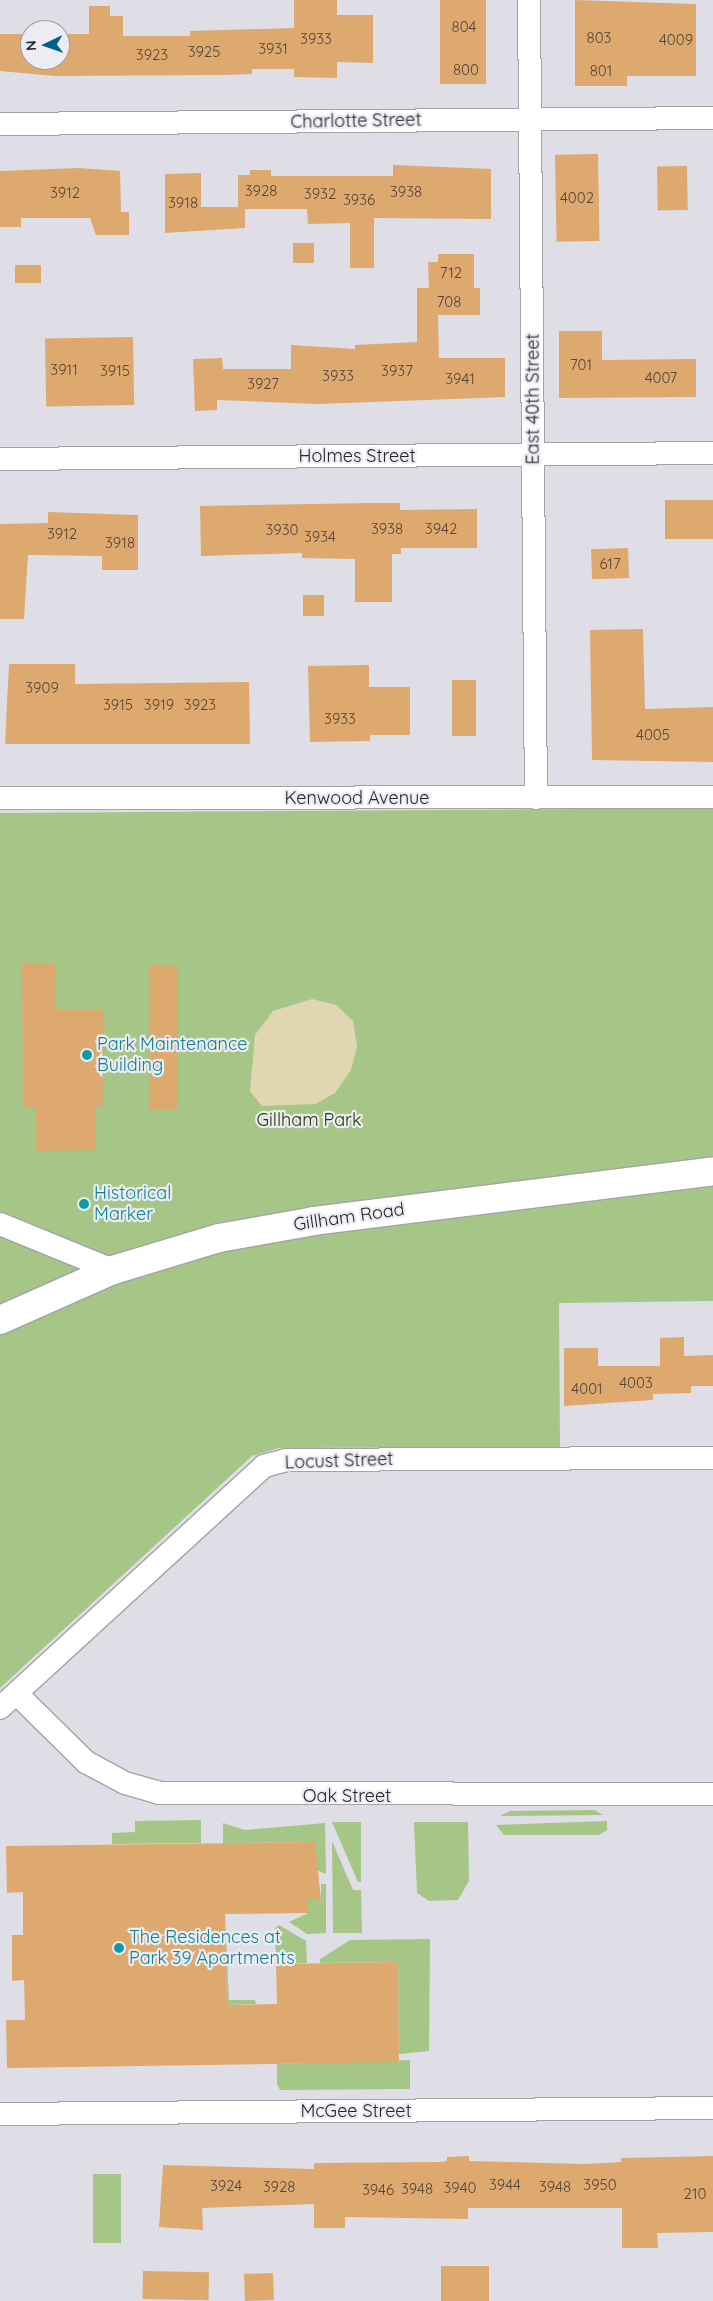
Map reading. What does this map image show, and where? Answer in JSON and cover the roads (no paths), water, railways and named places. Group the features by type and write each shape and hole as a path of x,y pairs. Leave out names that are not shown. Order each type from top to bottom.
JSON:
{"main road":[{"name":"Gillham Road","path":"0,1320 113,1270 219,1238 314,1221 713,1171"}],"street":[{"name":"East 40th Street","path":"528,0 536,798"},
{"name":"Charlotte Street","path":"0,124 713,118"},
{"name":"Holmes Street","path":"0,459 713,453"},
{"name":"Kenwood Avenue","path":"0,798 713,797"},
{"path":"0,1224 113,1270"},
{"name":"Locust Street","path":"0,1708 264,1466 286,1460 713,1458"},
{"name":"Oak Street","path":"17,1694 86,1762 125,1783 159,1793 713,1794"},
{"name":"McGee Street","path":"0,2114 713,2108"}],"place":[{"name":"Park Maintenance Building","path":"87,1055"},
{"name":"Historical Marker","path":"84,1204"},
{"name":"The Residences at Park 39 Apartments","path":"119,1948"}],"park label":[{"name":"Gillham Park","path":"309,1120"}]}
